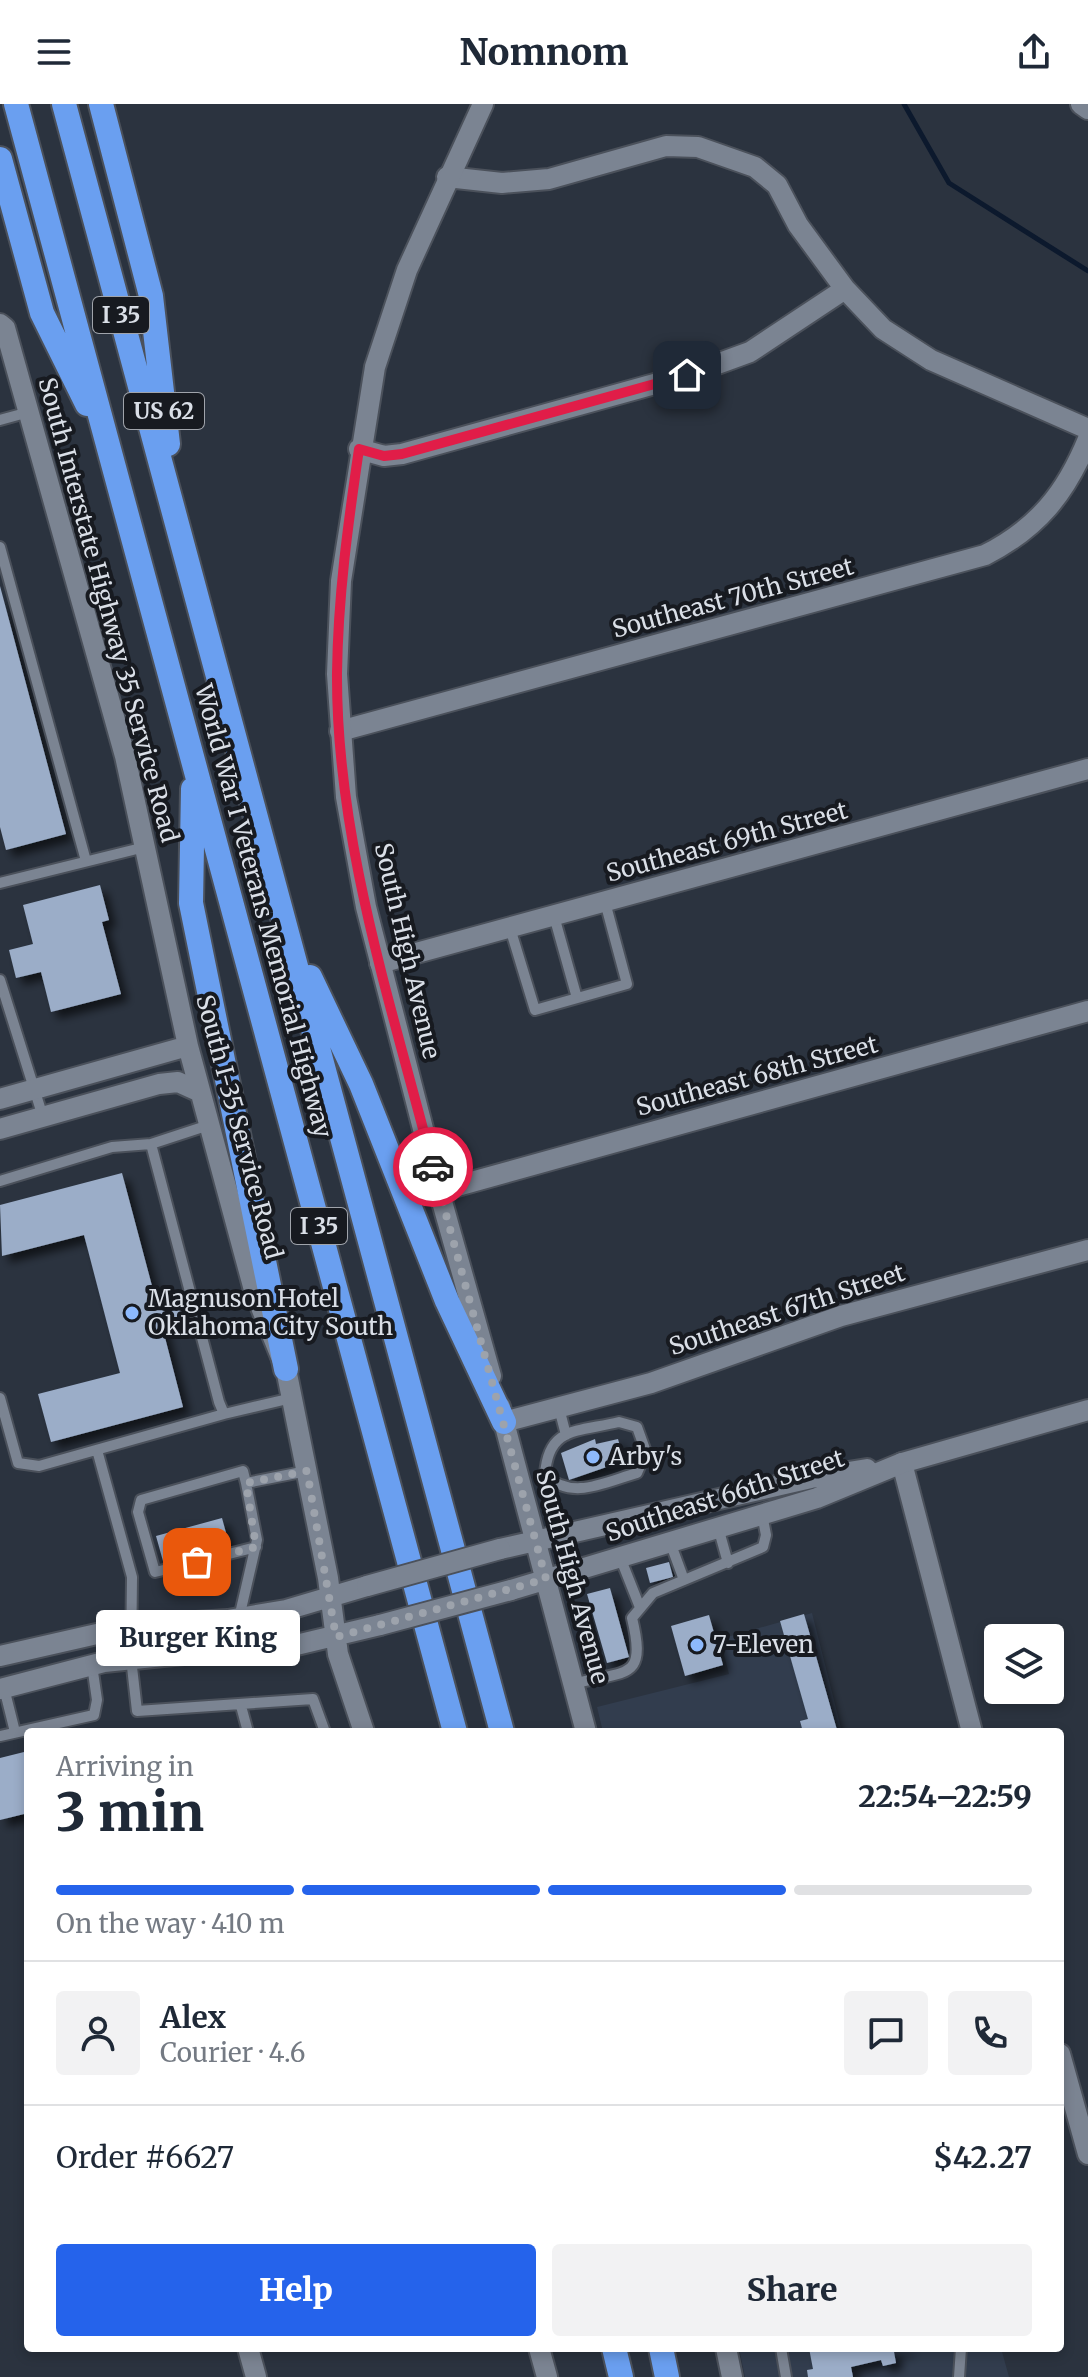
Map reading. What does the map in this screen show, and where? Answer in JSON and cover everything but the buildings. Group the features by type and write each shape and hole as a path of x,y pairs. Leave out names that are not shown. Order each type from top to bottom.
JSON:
{"highway":[{"name":"World War I Veterans Memorial Highway","path":"16,104 454,1728"},
{"name":"World War I Veterans Memorial Highway","path":"64,104 501,1728"},
{"path":"101,104 120,171"},
{"name":"US 62","path":"115,104 120,171 151,296 178,525"},
{"name":"US 62","path":"0,159 42,313 112,457"},
{"path":"194,759 191,903 272,1285 286,1369"},
{"path":"285,924 361,1084 447,1301 504,1422"},
{"path":"615,2352 621,2377"},
{"path":"662,2352 667,2377"}],"street":[{"name":"South High Avenue","path":"483,104 407,270 375,367 359,449 341,581 337,674 340,731 346,797 380,963 585,1728"},
{"path":"1081,104 1088,109"},
{"path":"447,177 502,183 549,179 666,146 698,147 755,167 777,185 798,225 845,289 883,329 931,360 1088,429"},
{"path":"359,449 384,456 402,454 687,375 750,352 845,289"},
{"name":"South Interstate Highway 35 Service Road","path":"2,326 125,756 158,905"},
{"name":"Southeast 70th Street","path":"340,731 985,555 1013,541 1041,515 1071,479 1088,439"},
{"name":"Southeast 69th Street","path":"380,963 1088,769"},
{"name":"South I-35 Service Road","path":"158,905 188,1046 254,1290 286,1369 336,1637 363,1728"},
{"name":"Southeast 68th Street","path":"439,1191 1088,1011"},
{"path":"0,1099 188,1046"},
{"path":"0,1129 159,1084 178,1082 200,1092"},
{"name":"Southeast 67th Street","path":"504,1422 651,1383 841,1316 1088,1250"},
{"name":"Southeast 66th Street","path":"2,1688 131,1658 213,1651 271,1651 336,1637 511,1590 817,1498 902,1463 1088,1410"},
{"path":"902,1463 971,1728"},
{"name":"Southeast 66th Street","path":"0,1656 132,1626 239,1618 286,1610 500,1549 811,1478 902,1463"},
{"path":"1064,2068 1088,2154"},
{"path":"249,2352 256,2377"},
{"path":"540,2352 547,2377"},
{"path":"727,2352 732,2377"}],"lane":[{"path":"0,420 29,412"},
{"path":"0,547 86,861"},
{"path":"0,883 145,847"},
{"path":"510,928 535,1010 627,984 605,902"},
{"path":"554,916 577,998"},
{"path":"0,980 43,1117"},
{"path":"0,1181 112,1147 151,1144 209,1125"},
{"path":"151,1144 224,1414"},
{"path":"0,1398 18,1463 39,1466 292,1398"},
{"path":"559,1408 566,1435"},
{"path":"629,1422 637,1427 646,1452 637,1473 577,1490 557,1486 545,1475 549,1447 566,1435 629,1422"},
{"path":"97,1450 132,1577 131,1658 137,1711 313,1699 324,1728"},
{"path":"239,1618 256,1547 243,1471 141,1500 138,1512 155,1572 256,1547"},
{"path":"246,1483 307,1471"},
{"path":"520,1483 545,1475"},
{"path":"573,1684 627,1670 637,1662 640,1650 632,1618 639,1605 653,1593 763,1547 766,1535 762,1514"},
{"path":"718,1527 728,1563"},
{"path":"670,1542 684,1580"},
{"path":"620,1557 639,1605"},
{"path":"34,1728 94,1715 97,1700 92,1665"},
{"path":"2,1688 15,1732"},
{"path":"241,1706 247,1728"},
{"path":"0,1736 24,1730"},
{"path":"782,2352 786,2377"},
{"path":"959,2377 961,2352"}],"shaded area":[{"path":"812,1613 841,1728 602,1728 597,1707 729,1674 720,1639"},
{"path":"740,2352 1002,2352 1009,2377 745,2377"}],"waterway":[{"path":"904,104 949,183 1088,271"}],"way so far":[{"path":"197,1562 256,1547 246,1483 307,1471 336,1637 546,1579 433,1167"}],"place":[{"name":"Magnuson Hotel Oklahoma City South","path":"132,1313"},
{"name":"Arby's","path":"593,1457"},
{"name":"Burger King","path":"197,1562"},
{"name":"7-Eleven","path":"697,1645"}],"route":[{"path":"433,1167 366,907 346,797 337,674 341,581 359,449 384,456 402,454 687,375"}]}
